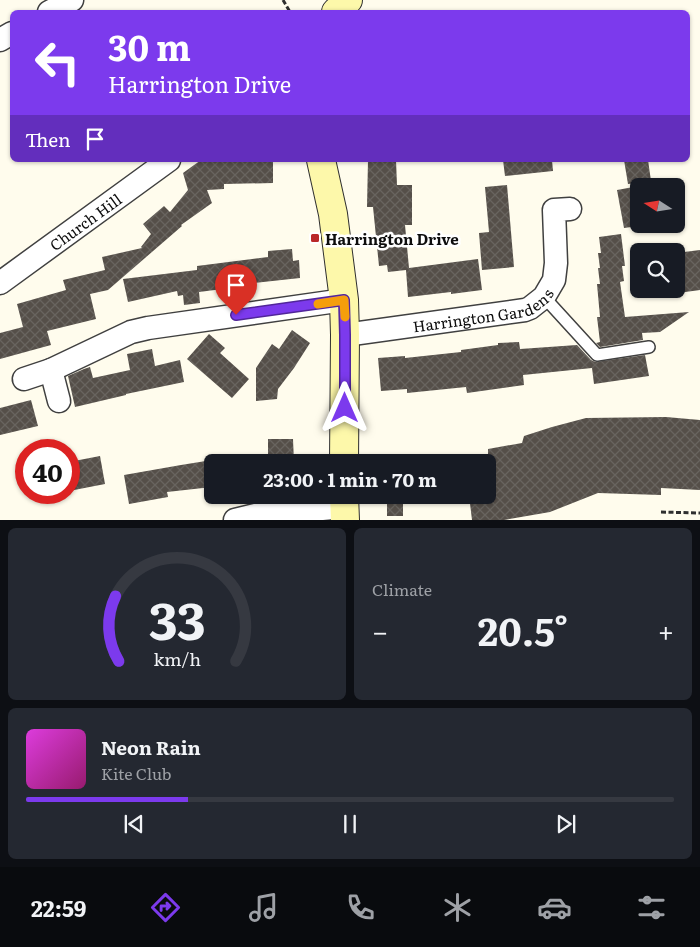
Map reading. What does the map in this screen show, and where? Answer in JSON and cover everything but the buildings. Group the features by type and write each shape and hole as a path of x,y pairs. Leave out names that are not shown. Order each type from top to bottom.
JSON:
{"street":[{"path":"54,10 72,0"},
{"path":"338,10 348,0"},
{"name":"Church Hill","path":"0,283 166,162"},
{"path":"321,162 333,214 344,300 344,454"},
{"name":"Harrington Gardens","path":"345,335 530,308 544,297 554,280 556,272 554,210 570,209"},
{"path":"24,379 51,370 131,332 344,300"},
{"path":"51,370 59,401"},
{"path":"235,520 272,511 301,511 344,507"}],"lane":[{"path":"544,297 597,354 649,347"}],"path":[{"path":"661,512 700,513"}],"slow traffic":[{"path":"318,304 344,300 345,317"}],"place":[{"name":"Harrington Drive","path":"315,238"}],"route":[{"path":"236,315 344,300 345,408"}]}
